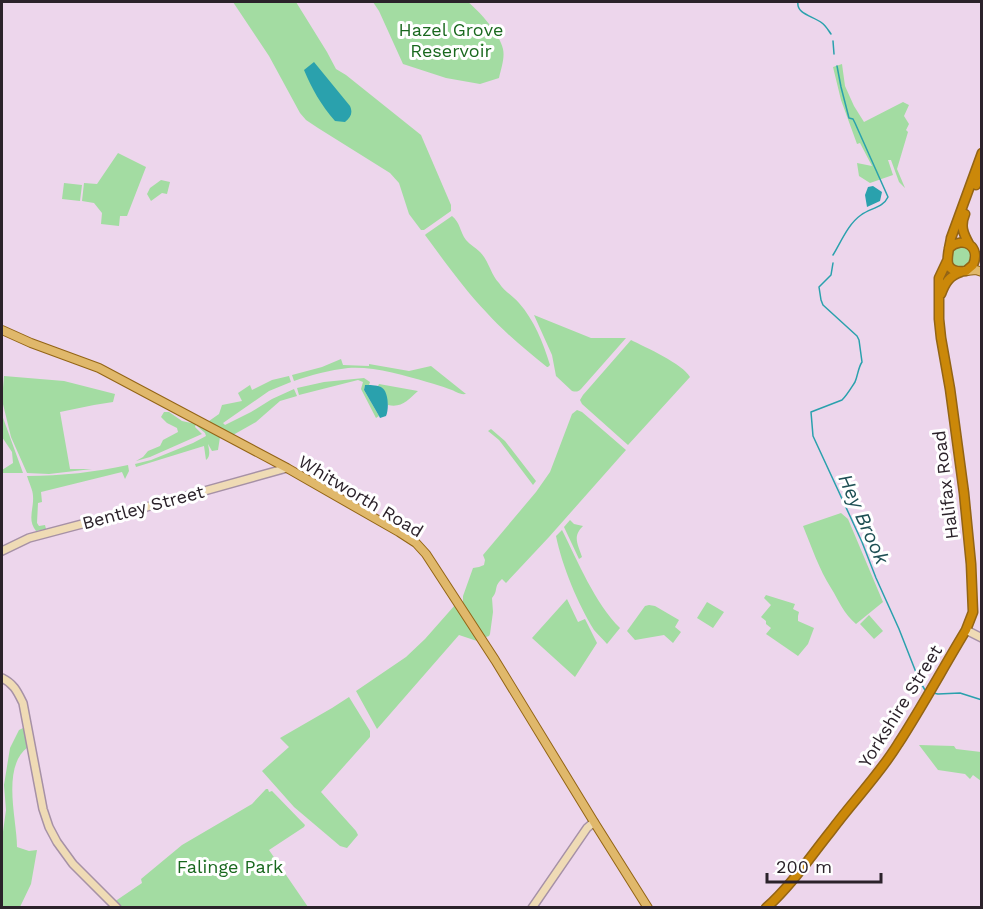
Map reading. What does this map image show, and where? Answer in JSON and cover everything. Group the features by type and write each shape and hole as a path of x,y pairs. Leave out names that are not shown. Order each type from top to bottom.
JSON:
{"highway":[{"path":"964,272 953,269 947,261 947,255 981,153"},
{"path":"939,300 947,281 955,274 964,272 974,265 976,255 962,229 962,221 981,170"},
{"path":"950,248 960,243 969,244"},
{"name":"Halifax Road","path":"947,261 939,278 939,300 941,338 953,411 971,564 973,612 966,630"},
{"name":"Yorkshire Street","path":"791,881 871,783 898,746 966,630"},
{"path":"766,908 791,881"},
{"path":"774,908 791,881"}],"main road":[{"path":"976,255 981,264"},
{"path":"964,272 976,270 981,272"},
{"name":"Whitworth Road","path":"2,330 99,368 287,468 416,543 426,554 495,660 648,908"}],"street":[{"name":"Bentley Street","path":"2,551 29,538 53,531 154,506 287,468"},
{"path":"966,630 981,638"},
{"path":"2,678 10,682 18,691 23,703 43,808 49,827 57,843 73,864 117,908"},
{"path":"532,908 587,828 594,822"}],"green space":[{"path":"233,2 296,2 336,69 421,135 451,205 451,211 421,230 409,214 399,183 390,173 306,120 269,56"},
{"name":"Hazel Grove Reservoir","path":"373,2 468,2 488,23 501,43 504,56 499,78 480,84 446,78 403,64"},
{"path":"842,64 845,86 864,122 903,102 909,105 904,116 909,124 906,130 908,132 897,169 905,188 899,182 891,160 888,160 893,175 870,183 859,176 857,163 872,166 860,143 857,144 841,100 833,67"},
{"path":"118,153 146,167 127,216 120,216 119,226 101,224 102,213 94,203 82,201 84,183 97,184"},
{"path":"161,180 170,182 167,194 162,193 151,201 147,194 150,188"},
{"path":"64,183 82,185 80,201 62,199"},
{"path":"452,216 466,240 483,256 496,280 519,303 529,317 538,332 550,365 548,367 487,313 425,235"},
{"path":"966,246 973,255 970,265 961,269 952,265 950,255 955,247"},
{"path":"534,315 591,338 626,338 581,389 577,392 572,391 556,376 552,355"},
{"path":"631,340 672,361 690,377 628,445 580,400"},
{"path":"341,359 343,365 369,366 369,364 409,371 431,366 466,394 367,368 334,370 294,381 292,375"},
{"path":"4,376 64,381 115,394 113,402 60,412 70,469 92,469 49,474 27,473 11,437 2,400"},
{"path":"289,376 291,382 269,391 223,423 225,425 294,389 297,396 280,401 256,422 233,435 209,421 219,414 222,405 242,401 238,393 250,385 252,390 272,380"},
{"path":"364,378 370,382 369,385 365,385 364,390 379,416 376,418 361,389 363,382 358,380 299,395 297,388 324,382"},
{"path":"379,384 418,391 408,400 393,406 388,405 384,391 378,386"},
{"path":"577,410 626,450 506,583 502,579 499,582 492,598 490,634 486,637 463,605 463,596 473,568 484,565 483,555 550,472 572,414"},
{"path":"164,412 169,412 182,421 196,424 195,427 202,434 136,461 148,451 160,446 163,440 178,432 177,428 161,417"},
{"path":"2,415 23,473 3,473 2,470 13,463 12,452 2,437"},
{"path":"197,426 220,437 218,450 212,451 208,444 209,455 206,460 204,446 136,467 135,464 151,460 206,436"},
{"path":"491,429 505,441 536,481 533,485 499,440 488,431"},
{"path":"128,465 129,471 125,479 122,472 41,492 42,502 38,503 37,523 39,526 45,525 46,529 36,531 33,527 31,519 33,494 27,476 78,473"},
{"path":"841,513 848,519 883,602 856,624 845,612 827,581 803,526"},
{"path":"570,520 574,524 583,526 577,537 582,557 579,559 564,527"},
{"path":"562,530 595,594 620,628 607,644 594,630 571,584 556,536"},
{"path":"766,595 795,604 793,609 799,612 798,621 814,628 808,644 798,656 766,634 771,628 761,617 771,605 764,598"},
{"path":"567,599 578,622 585,619 597,643 575,677 532,638"},
{"path":"707,602 724,612 713,628 697,618"},
{"path":"455,605 477,641 459,635 377,729 356,691 406,657"},
{"path":"649,605 679,620 675,627 681,632 673,643 664,635 635,640 627,631 645,606"},
{"path":"869,615 883,631 874,639 860,624"},
{"path":"349,697 370,731 370,737 321,792 358,835 347,848 340,846 294,807 262,771 289,747 280,738"},
{"path":"25,727 28,747 20,756 15,767 12,794 17,847 29,851 37,850 31,884 20,907 2,907 2,839 6,810 4,785 10,748 19,730"},
{"path":"919,745 954,746 956,749 981,752 981,781 973,775 970,779 965,774 938,770"},
{"name":"Falinge Park","path":"266,789 269,792 272,791 305,825 269,850 308,907 119,908 114,902 142,883 141,879 182,845 252,804"}],"water":[{"path":"314,62 350,106 351,115 345,122 335,121 310,84 304,70"},
{"path":"873,186 882,192 880,201 867,207 865,195 868,187"},
{"path":"365,385 384,389 388,401 386,416 380,418 364,390"}],"waterway":[{"path":"798,2 802,12 822,23 831,34"},
{"path":"833,41 834,54"},
{"path":"833,255 856,219 876,208 888,197 855,123 849,118 837,66"},
{"name":"Hey Brook","path":"833,263 831,275 819,287 821,300 823,305 857,336 862,362 855,382 842,400 811,412 813,436 862,542 925,690"},
{"name":"Hey Brook","path":"933,693 960,693 982,700"}]}
